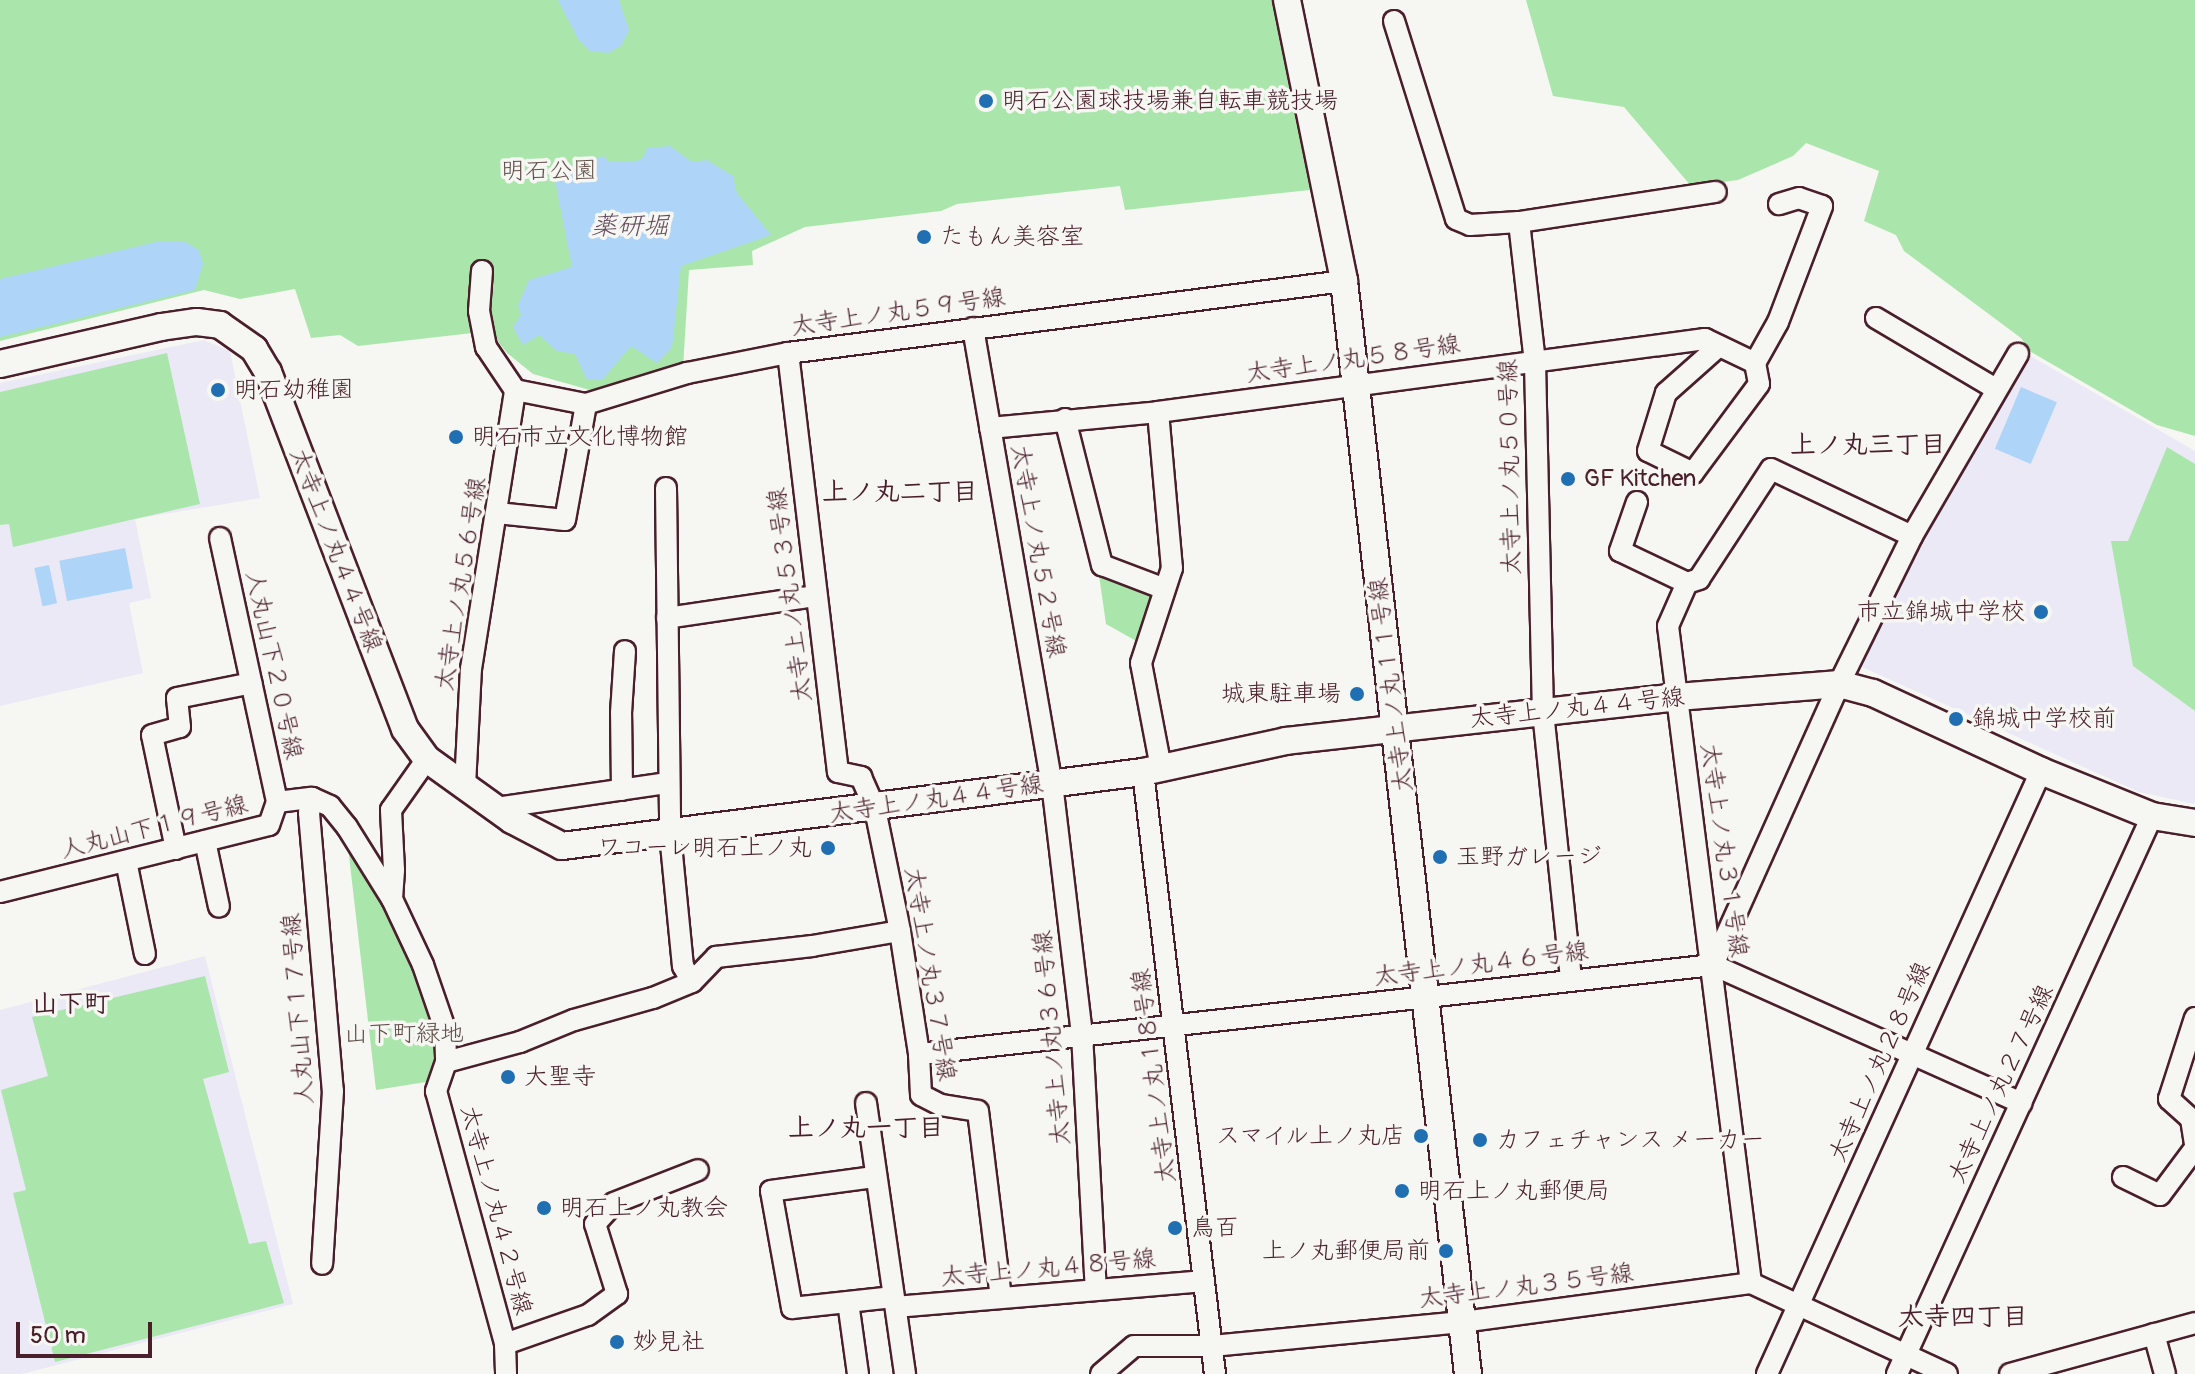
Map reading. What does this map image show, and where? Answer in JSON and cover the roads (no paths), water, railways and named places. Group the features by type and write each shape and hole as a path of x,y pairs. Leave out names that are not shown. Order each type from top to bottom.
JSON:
{"street":[{"name":"太寺上ノ丸１１号線","path":"1287,0 1344,281 1468,1374"},
{"path":"1394,21 1456,219 1470,225 1519,222 1716,192"},
{"path":"1719,346 1666,393 1648,451 1693,473 1759,384 1755,363 1778,322 1822,206 1799,198 1779,204"},
{"name":"太寺上ノ丸５０号線","path":"1519,222 1535,362 1543,712 1571,979"},
{"path":"482,271 479,311 486,347 515,390"},
{"name":"太寺上ノ丸５９号線","path":"515,390 586,404 687,373 788,353 1344,281"},
{"path":"1876,318 1996,389"},
{"name":"太寺上ノ丸４４号線","path":"0,364 161,327 197,322 220,325 254,349 268,372 405,729 427,759 496,808 562,846 875,809 1152,770 1286,741 1677,697 1839,684 1873,693 2041,771 2152,816 2195,823"},
{"name":"太寺上ノ丸５２号線","path":"973,328 1052,783"},
{"name":"太寺上ノ丸５８号線","path":"990,428 1158,412 1705,339 1755,363"},
{"name":"太寺上ノ丸５３号線","path":"788,353 838,772 861,777 875,809"},
{"path":"1713,965 1839,684 1912,536 2018,354"},
{"name":"太寺上ノ丸５６号線","path":"465,786 471,669 515,390"},
{"path":"497,513 565,520 586,404"},
{"name":"太寺上ノ丸１８号線","path":"1158,412 1172,568 1141,663 1174,1026 1215,1374"},
{"path":"1065,419 1102,565 1165,589"},
{"name":"太寺上ノ丸３１号線","path":"1751,1283 1668,626 1687,583 1699,579 1771,469 1912,536"},
{"path":"666,488 670,834 683,966 692,982"},
{"path":"1637,502 1620,551 1687,583"},
{"name":"人丸山下２０号線","path":"220,538 277,802"},
{"path":"667,618 816,596"},
{"path":"622,790 621,713 625,651"},
{"path":"176,849 152,735 180,727 177,698 252,683"},
{"path":"392,899 391,810 427,759"},
{"name":"太寺上ノ丸２８号線","path":"1767,1374 2041,771"},
{"path":"496,808 668,783"},
{"name":"太寺上ノ丸３６号線","path":"1052,783 1082,1034 1096,1289"},
{"path":"312,798 330,806 347,827 392,899 432,990 445,1029 446,1062 520,1042 574,1020 653,998 692,982 716,957 812,946 900,931"},
{"name":"人丸山下１９号線","path":"0,892 269,825 277,802 312,798"},
{"name":"人丸山下１７号線","path":"312,798 309,813 333,1091 322,1264"},
{"name":"太寺上ノ丸３７号線","path":"875,809 900,931 919,1054 921,1095 941,1105 978,1111 1001,1297"},
{"name":"太寺上ノ丸２７号線","path":"1897,1374 2152,816"},
{"path":"205,841 219,907"},
{"path":"126,861 145,954"},
{"name":"太寺上ノ丸４６号線","path":"919,1054 1713,965 2021,1103"},
{"path":"2123,1177 2160,1195 2195,1145 2191,1119 2169,1099 2195,1018"},
{"name":"太寺上ノ丸４２号線","path":"446,1062 436,1091 505,1344 506,1374"},
{"path":"866,1103 874,1177 905,1374"},
{"path":"505,1344 588,1315 617,1294 595,1224 614,1203 698,1170"},
{"name":"太寺上ノ丸４８号線","path":"874,1177 771,1191 792,1308 848,1302 1001,1297 1204,1281"},
{"path":"1751,1283 1947,1374"},
{"name":"太寺上ノ丸３５号線","path":"1101,1374 1134,1346 1212,1346 1462,1322 1751,1283"},
{"path":"848,1302 858,1374"},
{"path":"2010,1374 2195,1323"},
{"path":"2154,1334 2165,1374"}],"water":[{"path":"558,0 619,0 629,30 621,46 608,53 590,51 578,39"},
{"name":"薬研堀","path":"670,146 692,162 707,160 733,176 737,193 771,235 681,266 672,347 657,363 631,346 603,379 587,380 575,354 557,351 539,335 523,345 513,327 521,315 518,305 529,280 572,267 554,175 564,168 604,156 609,162 634,162 643,158 647,148"},
{"path":"156,242 185,242 199,250 203,264 195,290 0,337 0,279"},
{"path":"2021,387 2057,402 2031,464 1995,449"},
{"path":"125,548 133,588 67,601 59,561"},
{"path":"49,565 57,603 42,606 34,568"}],"place":[{"name":"明石公園球技場兼自転車競技場","path":"986,101"},
{"name":"たもん美容室","path":"924,237"},
{"name":"明石幼稚園","path":"218,390"},
{"name":"明石市立文化博物館","path":"456,437"},
{"name":"GF Kitchen","path":"1568,479"},
{"name":"市立錦城中学校","path":"2041,612"},
{"name":"城東駐車場","path":"1357,694"},
{"name":"錦城中学校前","path":"1956,719"},
{"name":"ワコーレ明石上ノ丸","path":"828,848"},
{"name":"玉野ガレージ","path":"1440,857"},
{"name":"大聖寺","path":"508,1077"},
{"name":"スマイル上ノ丸店","path":"1421,1136"},
{"name":"カフェチャンス メーカー","path":"1480,1140"},
{"name":"明石上ノ丸郵便局","path":"1402,1191"},
{"name":"明石上ノ丸教会","path":"544,1208"},
{"name":"鳥百","path":"1175,1228"},
{"name":"上ノ丸郵便局前","path":"1446,1251"},
{"name":"妙見社","path":"617,1342"}],"district":[{"name":"上ノ丸三丁目","path":"1868,446"},
{"name":"上ノ丸二丁目","path":"900,493"},
{"name":"山下町","path":"71,1005"},
{"name":"上ノ丸一丁目","path":"866,1129"},
{"name":"太寺四丁目","path":"1963,1318"}],"park label":[{"name":"明石公園","path":"549,171"},
{"name":"山下町緑地","path":"404,1034"}]}
